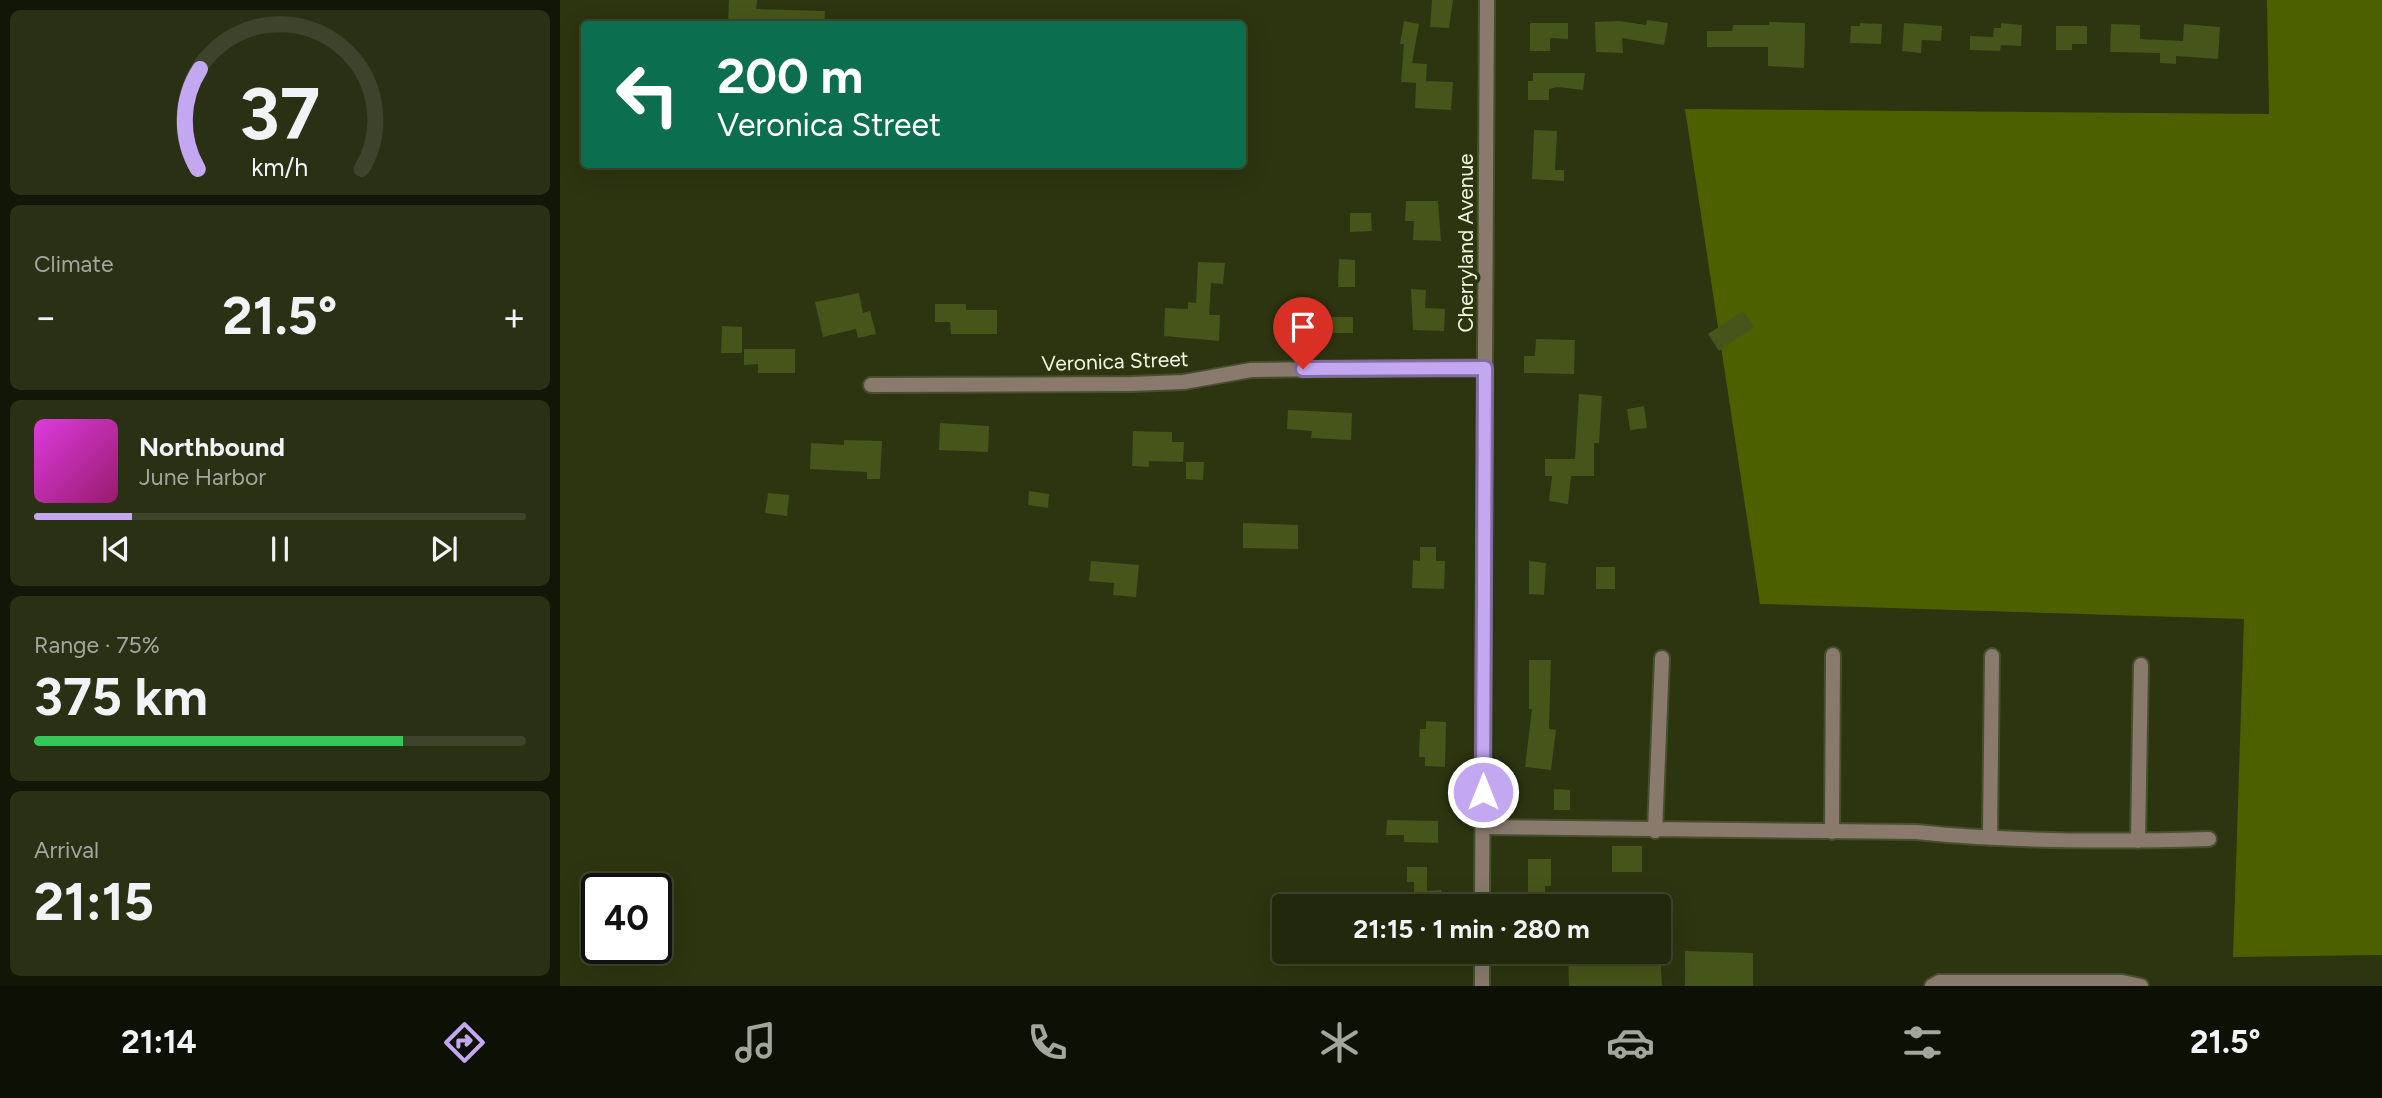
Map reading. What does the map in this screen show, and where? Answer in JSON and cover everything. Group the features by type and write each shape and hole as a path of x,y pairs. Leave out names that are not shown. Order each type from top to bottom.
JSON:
{"street":[{"name":"Cherryland Avenue","path":"1482,894 1487,0"},
{"name":"Veronica Street","path":"872,385 1144,384 1184,382 1251,370 1485,368"},
{"path":"1832,832 1833,655"},
{"path":"1990,838 1992,656"},
{"path":"1655,831 1662,658"},
{"path":"2137,841 2141,665"},
{"path":"1483,827 1916,832 1990,838 2137,841 2209,839"},
{"path":"1482,964 1482,986"},
{"path":"1932,986 1939,982 2004,981 2122,982 2141,986"}],"green space":[{"path":"2267,0 2382,0 2382,955 2233,957 2244,619 1760,604 1685,109 2269,114"}],"building":[{"path":"729,0 757,0 756,9 825,11 824,21 728,21"},
{"path":"1432,0 1453,0 1449,28 1430,27"},
{"path":"1647,20 1668,23 1664,45 1622,38 1623,53 1596,52 1595,22 1619,21 1646,25"},
{"path":"1404,21 1419,24 1412,63 1427,64 1426,81 1453,82 1451,110 1415,108 1416,83 1401,82 1404,44 1400,44"},
{"path":"1769,22 1805,23 1804,68 1768,66 1768,47 1707,47 1707,31 1732,31 1733,25 1769,25"},
{"path":"1530,23 1568,23 1568,39 1550,38 1550,51 1530,51"},
{"path":"1860,23 1882,24 1881,44 1850,43 1851,26 1860,26"},
{"path":"1904,23 1942,26 1941,41 1922,40 1921,53 1902,51"},
{"path":"2001,23 2022,25 2021,46 2001,45 2000,51 1970,50 1970,36 1993,37 1994,28 2001,28"},
{"path":"2111,24 2140,25 2140,39 2183,41 2184,24 2220,27 2218,59 2176,56 2176,64 2160,63 2160,53 2110,52"},
{"path":"2056,26 2087,26 2087,44 2072,44 2072,50 2056,50"},
{"path":"1533,73 1585,73 1583,90 1557,87 1549,89 1549,100 1528,100 1528,81 1533,81"},
{"path":"1534,130 1557,131 1555,170 1564,170 1564,181 1532,179"},
{"path":"1406,201 1438,201 1441,241 1413,240 1414,221 1405,221"},
{"path":"1350,213 1371,213 1372,231 1350,232"},
{"path":"1339,259 1355,260 1355,287 1338,287"},
{"path":"1198,262 1225,263 1223,284 1211,283 1209,315 1220,315 1219,341 1164,336 1165,308 1188,309 1188,302 1196,303"},
{"path":"1411,289 1426,290 1425,308 1445,309 1444,331 1413,330"},
{"path":"859,293 863,313 870,311 876,334 858,338 856,329 823,337 815,302"},
{"path":"935,304 966,304 966,310 997,310 997,334 951,334 950,322 935,322"},
{"path":"1743,311 1754,327 1719,351 1708,334"},
{"path":"1284,317 1353,317 1353,333 1285,333"},
{"path":"722,326 742,327 742,353 721,353"},
{"path":"1536,339 1575,340 1574,374 1524,373 1524,356 1535,356"},
{"path":"744,349 795,349 795,373 758,373 758,364 744,365"},
{"path":"1579,394 1602,396 1599,443 1594,443 1594,476 1571,476 1568,504 1549,501 1552,476 1545,476 1545,459 1575,459"},
{"path":"1644,406 1647,428 1630,430 1627,409"},
{"path":"1288,410 1352,413 1351,440 1311,438 1312,431 1287,429"},
{"path":"940,423 989,426 988,452 939,450"},
{"path":"1133,431 1172,432 1172,442 1184,442 1183,462 1149,461 1149,467 1132,466"},
{"path":"844,440 882,441 880,479 867,479 867,472 810,469 811,443 844,445"},
{"path":"1186,462 1204,462 1203,480 1186,479"},
{"path":"1029,491 1049,494 1048,508 1028,505"},
{"path":"768,493 789,495 787,516 765,513"},
{"path":"1243,523 1298,525 1298,549 1243,548"},
{"path":"1420,547 1436,547 1436,561 1445,561 1444,589 1412,588 1413,560 1420,561"},
{"path":"1091,561 1139,565 1136,597 1113,595 1114,583 1089,581"},
{"path":"1529,561 1546,563 1544,595 1529,594"},
{"path":"1596,567 1615,567 1615,589 1596,589"},
{"path":"1529,660 1551,660 1549,729 1556,730 1551,770 1525,767 1532,709 1529,709"},
{"path":"1426,721 1446,722 1445,767 1425,766 1425,757 1419,757 1420,729 1426,729"},
{"path":"1554,789 1570,790 1570,810 1554,810"},
{"path":"1387,820 1438,821 1438,843 1404,842 1404,835 1386,835"},
{"path":"1612,846 1642,846 1642,872 1612,872"},
{"path":"1528,859 1551,859 1551,886 1545,886 1545,894 1528,894"},
{"path":"1407,867 1427,867 1427,891 1441,890 1441,894 1414,894 1414,882 1407,882"},
{"path":"1685,951 1753,953 1753,986 1685,986"},
{"path":"1568,964 1661,964 1662,986 1569,986"}],"route":[{"path":"1303,369 1485,368 1483,792"}]}
